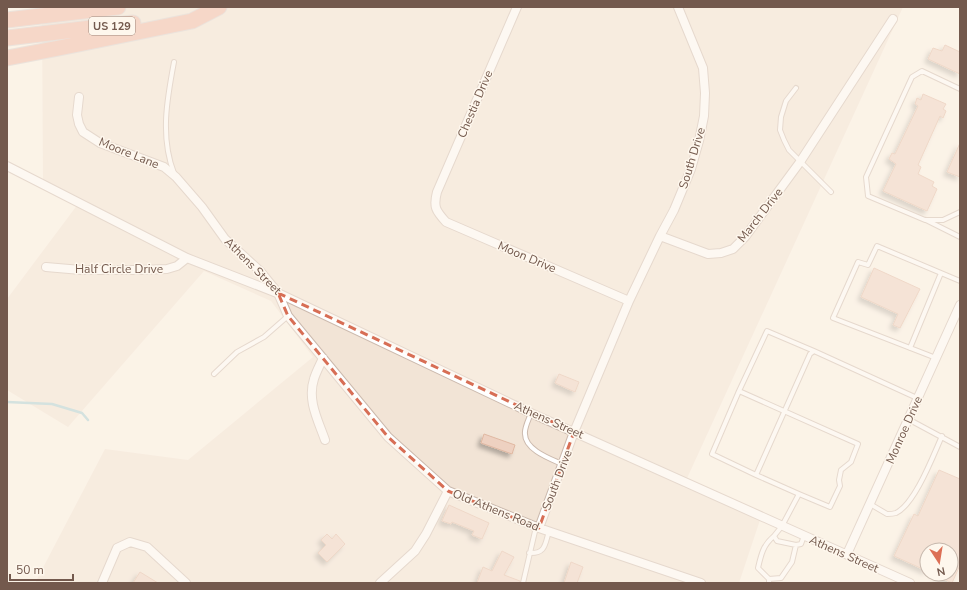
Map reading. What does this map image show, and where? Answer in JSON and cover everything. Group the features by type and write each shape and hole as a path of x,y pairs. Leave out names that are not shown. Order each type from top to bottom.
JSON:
{"highway":[{"name":"US 129","path":"7,20 110,7"},
{"name":"US 129","path":"7,38 115,26 188,14 216,7"},
{"path":"7,58 192,20 220,7"}],"street":[{"name":"Chestia Drive","path":"434,202 517,7"},
{"name":"South Drive","path":"660,236 674,210 691,169 704,116 705,94 703,68 678,7"},
{"name":"March Drive","path":"660,236 708,254 721,253 733,249 745,237 800,162 892,19"},
{"name":"Moore Lane","path":"80,96 77,115 79,124 84,132 100,143 164,167 176,177 212,222"},
{"path":"7,166 187,258 278,293"},
{"name":"Moon Drive","path":"434,202 438,214 446,222 629,301"},
{"name":"Athens Street","path":"212,222 225,239 260,272 278,293 531,413 910,583"},
{"path":"574,432 629,301 660,236"},
{"name":"Half Circle Drive","path":"46,267 89,270 167,269 177,266 187,258"},
{"name":"Old Athens Road","path":"278,293 288,316 388,437 448,491 538,527 701,583"},
{"name":"Monroe Drive","path":"847,554 960,307"},
{"path":"323,358 313,380 311,396 312,406 325,440"},
{"name":"South Drive","path":"538,527 574,432"},
{"path":"380,583 414,551 426,534 448,491"},
{"path":"102,583 117,548 130,542 147,547 186,583"}],"lane":[{"path":"174,62 166,112 166,142 170,164 176,177"},
{"path":"960,89 922,70 912,77 866,177 868,196 925,220 960,237"},
{"path":"796,88 786,101 781,116 780,130 789,150 831,192"},
{"path":"925,220 942,220 960,212"},
{"path":"936,358 833,318 858,262 868,265 877,246 960,281"},
{"path":"910,348 941,272"},
{"path":"214,374 237,352 264,337 288,316"},
{"path":"739,391 858,444 851,462 841,470 839,480 840,486 830,507 712,454 739,391 767,331 918,398"},
{"path":"756,474 810,354 814,352"},
{"path":"531,413 524,433 526,439 541,455 562,464"},
{"path":"908,419 960,447"},
{"path":"870,504 886,514 896,513 902,508 914,496 942,436"},
{"path":"796,545 792,562 781,578 769,581 758,568 762,551 768,541 782,526 799,494"},
{"path":"523,583 529,553 538,527"},
{"path":"529,553 537,553 543,550 550,531"},
{"path":"774,536 778,541 796,545 801,544 804,536"}],"highlighted area":[{"path":"278,293 574,432 539,528 448,491 388,437 288,316"}],"shaded area":[{"path":"125,7 903,7 683,487 761,517 739,583 35,583 105,449 188,460 313,357 271,301 204,271 68,427 7,390 7,299 78,204 43,181 42,20"}],"building":[{"path":"945,45 960,52 960,74 928,59 933,48 942,51"},
{"path":"923,94 946,104 943,109 946,111 943,118 940,116 918,165 921,167 918,174 934,182 932,186 937,189 927,211 883,191 896,164 889,159 892,153 895,154 918,106 915,104 917,98 921,100"},
{"path":"960,143 960,177 947,172"},
{"path":"874,268 920,289 900,328 893,325 898,314 861,297"},
{"path":"559,374 579,382 575,392 555,383"},
{"path":"484,434 515,445 512,454 481,443"},
{"path":"939,470 960,479 959,567 959,542 919,542 919,567 894,556 914,514 918,516"},
{"path":"449,505 489,523 482,539 472,535 474,531 452,522 451,524 442,521"},
{"path":"327,534 332,539 336,534 345,544 327,562 318,553 326,545 321,540"},
{"path":"502,551 514,557 504,575 520,581 520,583 477,583 483,567 492,571"},
{"path":"571,562 583,567 577,583 564,583"},
{"path":"140,572 158,583 133,583"}],"waterway":[{"path":"7,402 52,404 82,413 88,420"}]}
